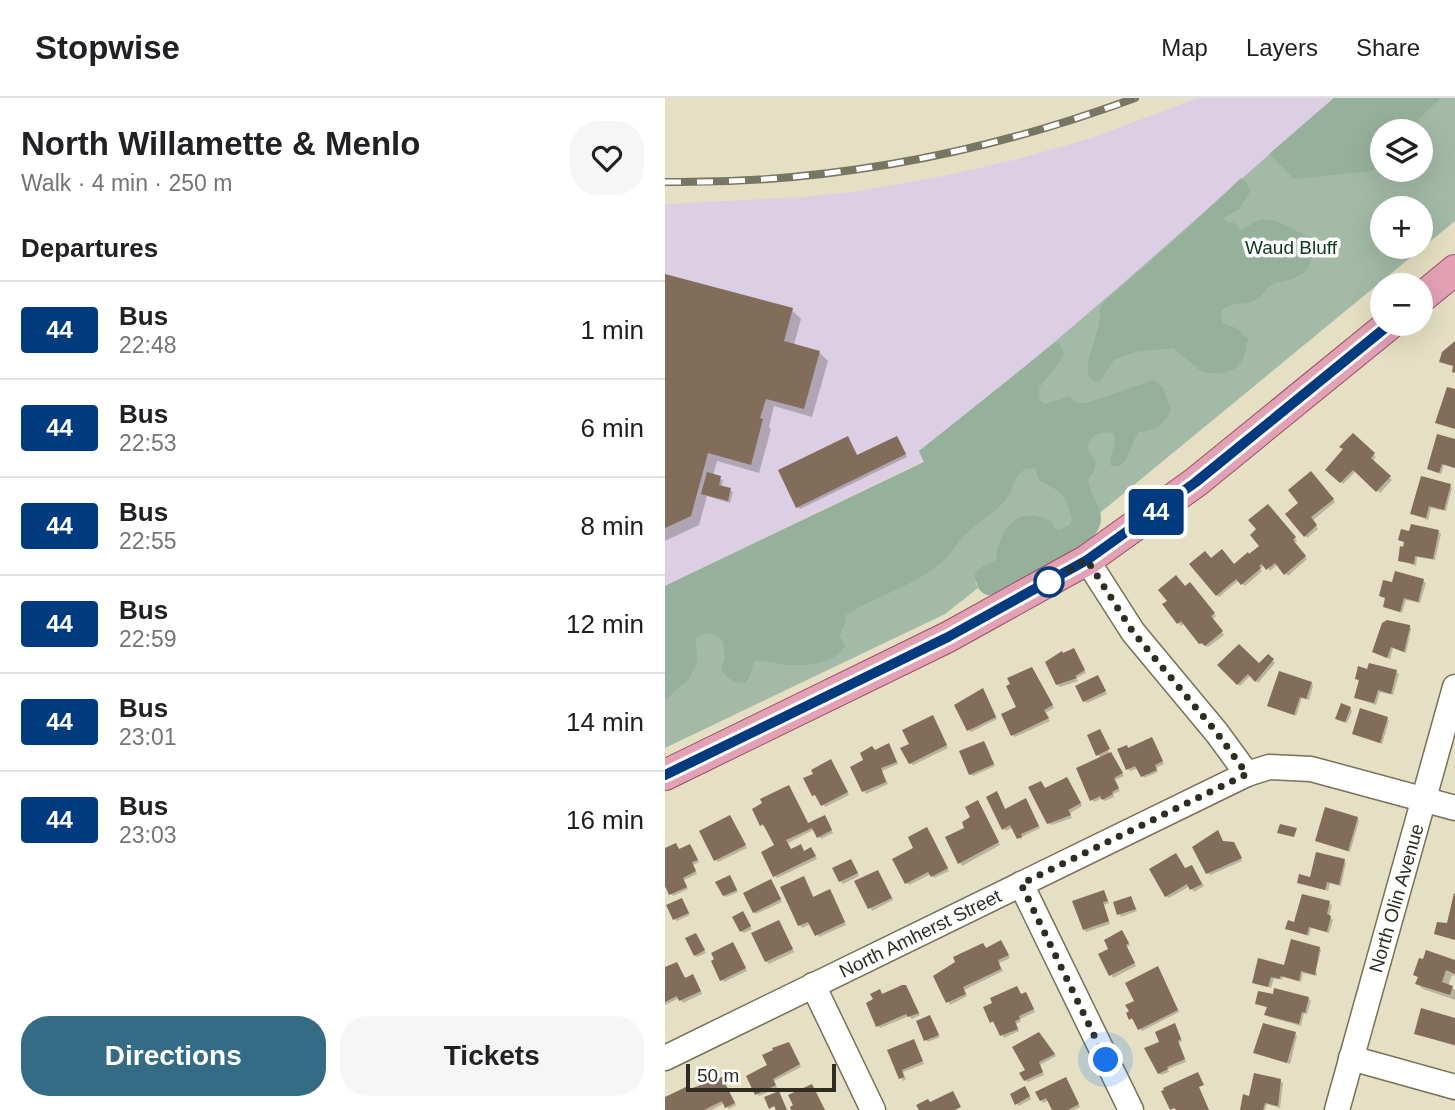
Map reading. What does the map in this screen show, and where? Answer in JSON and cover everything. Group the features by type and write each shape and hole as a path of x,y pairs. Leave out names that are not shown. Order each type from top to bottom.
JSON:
{"main road":[{"path":"1433,288 1455,270"},
{"path":"665,775 948,637 1087,560 1196,482 1375,336"}],"street":[{"path":"1087,560 1133,632 1217,733 1247,774"},
{"name":"North Olin Avenue","path":"1337,1110 1455,687"},
{"name":"North Amherst Street","path":"665,1058 1247,774 1269,767 1311,769 1455,808"},
{"path":"1021,884 1131,1110"},
{"path":"813,985 873,1110"},
{"path":"1351,1058 1455,1087"}],"shaded area":[{"path":"1198,98 1334,98 1104,302 919,451 924,461 665,586 665,204 803,197 859,191 943,176 1018,159 1091,138"}],"green space":[{"name":"Waud Bluff","path":"1334,98 1455,98 1455,221 1433,239 1433,196 1370,196 1370,259 1409,259 1392,273 1370,273 1370,291 1084,526 975,582 978,588 945,614 665,748 665,586 924,462 919,451 1078,322"},
{"path":"1334,98 1441,98 1419,119 1370,119 1370,171 1294,179 1269,154"},
{"path":"1241,178 1247,183 1250,192 1239,209 1224,218 1227,222 1238,226 1240,231 1261,220 1281,223 1306,236 1310,251 1310,263 1304,272 1273,284 1255,301 1231,305 1221,312 1222,323 1236,328 1248,339 1244,358 1236,368 1221,374 1202,372 1173,348 1135,352 1114,360 1099,383 1091,379 1088,362 1098,329 1099,310 1104,302"},
{"path":"1059,343 1064,353 1039,388 1040,401 1045,404 1069,397 1077,403 1086,403 1154,380 1163,388 1171,411 1157,427 1138,432 1125,461 1119,466 1111,466 1114,434 1100,433 1089,442 1089,451 1096,462 1088,480 1101,519 1098,530 1090,539 1020,582 994,594 981,592 975,573 996,560 1001,538 1013,522 1030,515 1052,522 1054,528 1059,530 1069,525 1072,520 1068,504 1062,495 1039,480 1035,469 1028,468 1017,477 1003,503 964,536 938,565 926,574 846,615 839,636 845,645 839,654 829,660 806,665 758,660 754,662 745,683 737,682 728,678 721,668 725,658 723,642 714,634 704,634 696,638 697,662 689,679 665,700 665,586 924,462 919,451 1053,344"}],"building":[{"path":"665,274 793,308 784,341 820,351 804,409 766,399 751,465 708,453 691,516 665,528"},
{"path":"1455,341 1455,373 1452,372 1453,366 1439,362 1442,352"},
{"path":"1447,387 1455,389 1455,429 1435,423"},
{"path":"1353,433 1375,453 1371,458 1391,476 1376,492 1353,470 1340,483 1325,470 1343,449 1339,447"},
{"path":"1437,434 1455,439 1455,468 1442,464 1439,473 1427,469"},
{"path":"848,436 857,455 897,436 906,454 796,508 778,470"},
{"path":"1311,471 1334,499 1311,517 1317,525 1304,537 1285,514 1298,503 1288,490"},
{"path":"707,472 721,476 719,485 731,488 728,501 701,494"},
{"path":"1421,476 1451,484 1444,510 1429,506 1426,518 1410,514"},
{"path":"1268,504 1296,537 1293,540 1306,556 1284,575 1275,563 1266,570 1262,564 1259,566 1261,568 1241,585 1236,579 1216,596 1189,564 1205,551 1211,558 1222,549 1234,564 1248,552 1249,554 1259,546 1250,535 1256,529 1248,520"},
{"path":"1411,524 1439,530 1433,559 1415,556 1414,564 1398,561 1400,546 1403,547 1404,542 1398,540 1401,529 1409,531"},
{"path":"1395,571 1424,579 1418,602 1404,598 1400,612 1383,607 1385,598 1379,596 1383,580 1392,582"},
{"path":"1176,575 1185,586 1190,582 1215,613 1211,616 1223,631 1205,646 1199,644 1181,621 1177,624 1162,604 1167,601 1158,590"},
{"path":"1387,620 1410,627 1404,652 1391,647 1387,658 1372,652 1382,623"},
{"path":"1239,644 1259,663 1268,654 1274,659 1255,682 1248,674 1237,685 1217,665"},
{"path":"1074,648 1085,670 1075,676 1077,678 1056,685 1045,662 1062,651 1063,653"},
{"path":"1369,663 1397,670 1391,694 1378,690 1374,703 1354,698 1359,680 1355,679 1358,666 1367,669"},
{"path":"1032,667 1053,705 1044,710 1049,718 1011,736 1001,714 1016,707 1006,686 1010,684 1007,678"},
{"path":"1279,671 1312,682 1306,699 1300,697 1294,715 1267,706"},
{"path":"1098,675 1106,691 1083,702 1075,686"},
{"path":"983,688 996,717 967,731 954,705"},
{"path":"1341,703 1351,707 1345,722 1335,719"},
{"path":"1360,708 1388,717 1380,743 1352,734"},
{"path":"933,715 947,745 909,764 900,748 909,744 902,730"},
{"path":"1100,729 1110,749 1096,756 1087,735"},
{"path":"1152,737 1163,761 1155,765 1157,770 1141,777 1135,766 1126,770 1117,749 1127,745 1128,748"},
{"path":"984,741 994,764 969,775 959,751"},
{"path":"889,743 897,762 881,768 886,782 862,792 850,767 863,760 860,753 872,746 875,750"},
{"path":"1111,752 1123,773 1114,778 1119,788 1102,800 1100,796 1090,801 1076,768"},
{"path":"831,759 848,792 821,806 815,795 812,796 803,778 813,774 811,770"},
{"path":"1067,777 1081,803 1068,810 1071,815 1047,824 1028,787 1041,781 1045,788"},
{"path":"789,785 808,823 825,815 832,830 817,838 812,828 786,840 791,849 801,844 804,851 811,847 816,856 773,877 761,852 774,845 752,809 762,803 760,799"},
{"path":"997,791 1005,809 1026,798 1039,826 1021,834 1022,837 1017,839 1010,825 1002,830 986,797"},
{"path":"978,800 999,842 958,864 945,837 964,828 962,822 970,817 965,807"},
{"path":"1325,807 1358,817 1348,851 1315,841"},
{"path":"730,815 746,845 714,861 699,831"},
{"path":"1280,824 1297,828 1294,837 1277,833"},
{"path":"927,827 948,868 931,877 928,872 905,884 892,859 913,848 908,837"},
{"path":"1218,830 1223,841 1234,842 1242,858 1206,874 1192,847"},
{"path":"676,843 679,849 690,844 698,860 692,862 696,871 683,878 687,887 669,895 665,886 665,848"},
{"path":"1316,852 1345,859 1339,885 1327,882 1325,890 1297,883 1299,874 1310,877"},
{"path":"1176,853 1185,868 1192,865 1202,884 1190,890 1187,884 1165,897 1149,869"},
{"path":"851,859 858,873 839,882 832,868"},
{"path":"878,870 892,898 868,909 854,881"},
{"path":"730,875 737,890 723,896 715,882"},
{"path":"804,876 813,897 830,889 845,922 815,936 808,922 798,926 780,887"},
{"path":"771,879 781,899 753,913 743,893"},
{"path":"1104,890 1108,901 1103,902 1109,921 1083,930 1072,901"},
{"path":"1454,893 1455,940 1434,934 1437,922 1447,923"},
{"path":"1302,894 1330,901 1327,914 1331,916 1327,932 1309,927 1307,935 1285,929 1288,920 1294,922"},
{"path":"1131,896 1136,909 1117,915 1113,902"},
{"path":"682,898 689,913 673,920 666,905"},
{"path":"743,911 751,926 740,932 732,917"},
{"path":"779,920 793,949 765,962 751,933"},
{"path":"1122,930 1135,963 1109,976 1098,954 1108,949 1104,940"},
{"path":"696,933 705,950 694,956 685,938"},
{"path":"1291,939 1320,947 1315,975 1301,971 1299,981 1281,976 1279,979 1271,977 1268,987 1252,983 1258,958 1284,965"},
{"path":"1001,940 1009,955 998,960 1001,969 963,987 966,994 946,1003 933,976 955,962 953,957 983,943 986,948"},
{"path":"733,942 746,968 720,981 711,961 714,959 711,953"},
{"path":"1426,950 1455,960 1455,974 1446,970 1442,982 1453,986 1450,995 1415,984 1418,977 1413,975 1419,958 1423,959"},
{"path":"677,962 685,978 693,974 701,991 679,1001 677,996 665,1002 665,967"},
{"path":"1158,966 1178,1010 1138,1030 1126,1013 1129,1011 1125,1005 1134,1001 1125,983"},
{"path":"906,985 919,1013 908,1017 906,1014 876,1027 866,1003 873,999 870,994 880,989 882,994"},
{"path":"1017,986 1021,994 1026,992 1034,1009 1015,1021 1018,1029 1000,1036 983,1007 992,1003 990,998"},
{"path":"1274,988 1309,997 1299,1024 1264,1015 1267,1007 1255,1004 1258,991 1273,994"},
{"path":"1421,1008 1455,1018 1455,1045 1414,1034"},
{"path":"930,1015 939,1035 924,1041 916,1021"},
{"path":"1175,1023 1185,1059 1158,1074 1144,1048 1159,1042 1155,1032"},
{"path":"1263,1023 1296,1032 1287,1063 1253,1053"},
{"path":"1039,1032 1055,1054 1039,1062 1043,1072 1024,1081 1019,1073 1025,1070 1012,1047"},
{"path":"914,1039 923,1061 902,1070 904,1077 899,1079 887,1050"},
{"path":"789,1042 800,1064 773,1079 776,1085 755,1095 746,1076 767,1065 762,1055"},
{"path":"1198,1072 1204,1085 1199,1087 1209,1110 1170,1110 1161,1091 1163,1088"},
{"path":"1254,1073 1281,1079 1278,1106 1265,1103 1263,1110 1240,1110 1243,1094 1249,1096"},
{"path":"722,1077 735,1103 725,1108 722,1101 704,1110 665,1110 665,1097 688,1086 690,1089"},
{"path":"1066,1077 1079,1104 1068,1110 1052,1110 1046,1098 1040,1101 1035,1092"},
{"path":"812,1084 825,1110 791,1110 793,1105 788,1095"},
{"path":"1025,1086 1030,1096 1015,1105 1010,1094"},
{"path":"779,1091 787,1110 776,1110 774,1106 769,1109 764,1097"},
{"path":"953,1091 961,1107 955,1110 919,1110 916,1105 928,1099 930,1102"}],"railway":[{"path":"665,182 785,178 904,162 1020,135 1135,98"}],"bus line":[{"name":"44","path":"665,775 948,637 1087,560 1196,482 1375,336"}],"route":[{"path":"1049,582 1087,560 1133,632 1217,733 1247,774 1021,884 1106,1060"}]}
